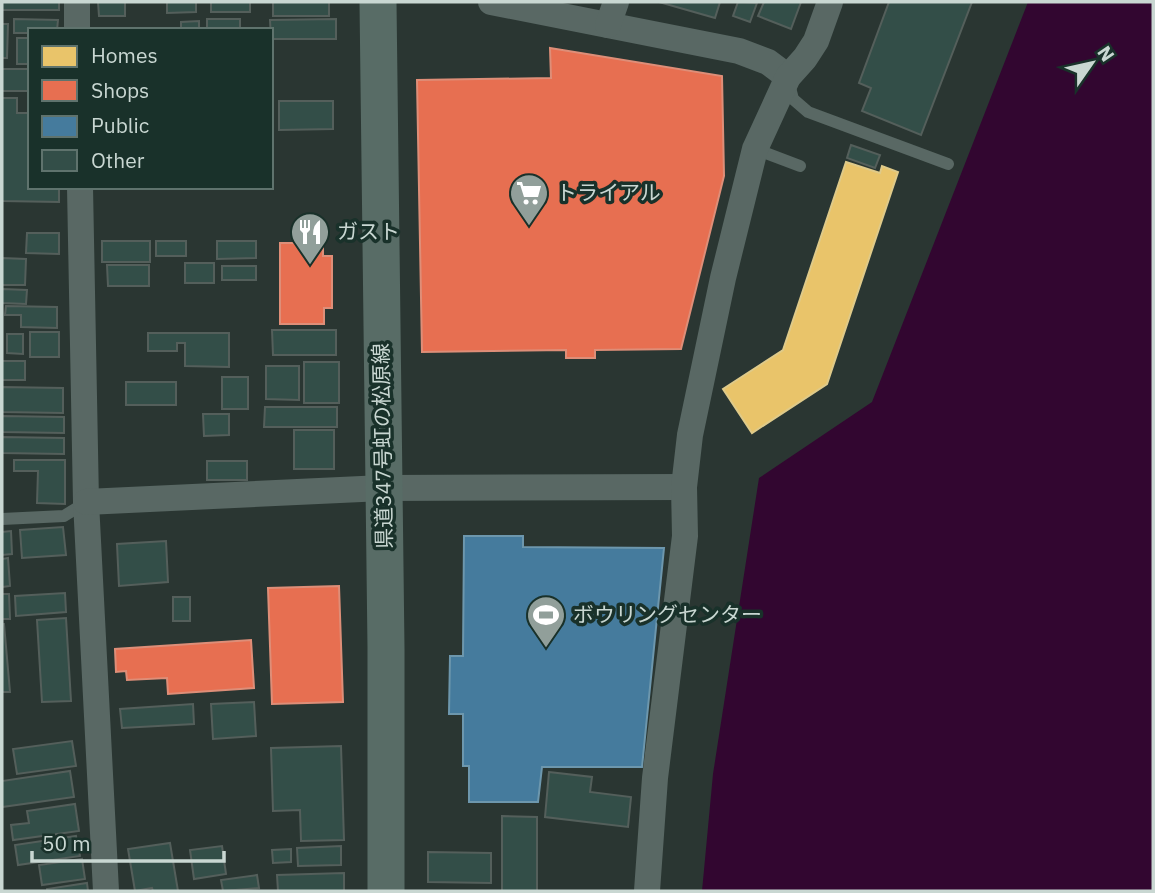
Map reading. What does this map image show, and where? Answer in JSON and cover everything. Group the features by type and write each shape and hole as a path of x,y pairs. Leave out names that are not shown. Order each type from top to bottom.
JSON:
{"main road":[{"name":"県道347号虹の松原線","path":"378,2 386,648 386,891"}],"street":[{"path":"77,2 77,28"},
{"path":"491,2 612,13 738,51 768,62 788,77"},
{"path":"647,891 655,778 685,536 684,487 690,435 723,278 755,149 788,77 816,41 830,2"},
{"path":"80,189 86,502 106,891"},
{"path":"86,502 383,488 684,487"}],"lane":[{"path":"788,77 793,99 808,112 948,164"},
{"path":"755,149 800,166"},
{"path":"2,519 64,516 86,502"}],"shaded area":[{"path":"1028,2 1153,2 1153,891 702,891 713,774 759,478 872,402"}],"building: Homes":[{"path":"846,162 880,173 882,166 898,172 827,384 752,433 723,389 783,350"}],"building: Shops":[{"path":"550,48 722,76 724,176 681,349 595,350 595,358 566,358 566,350 422,352 417,80 551,78"},
{"path":"280,243 323,243 323,256 332,256 332,308 324,308 324,324 280,324"},
{"path":"339,586 343,702 272,704 268,588"},
{"path":"251,640 254,688 168,694 167,678 127,680 126,671 116,672 115,649"}],"building: Public":[{"path":"464,536 523,536 523,547 664,548 642,767 542,767 538,802 469,802 469,766 463,766 463,714 449,714 450,656 463,656"}],"building: Other":[{"path":"2,2 59,2 59,10 2,10"},
{"path":"98,2 125,2 125,16 99,16"},
{"path":"167,2 196,2 196,12 167,13"},
{"path":"211,2 250,2 250,12 211,12"},
{"path":"273,2 329,2 329,16 273,16"},
{"path":"659,2 720,2 715,18"},
{"path":"738,2 757,3 750,22 733,16"},
{"path":"764,2 801,2 791,29 758,16"},
{"path":"889,2 972,2 921,135 862,111 871,88 859,83"},
{"path":"14,19 58,20 57,28 28,28 28,33 14,33"},
{"path":"207,19 240,19 240,28 207,28"},
{"path":"336,19 336,39 273,39 270,20"},
{"path":"199,21 199,28 181,28 181,22"},
{"path":"2,24 8,24 7,58 2,58"},
{"path":"17,38 28,38 28,64 17,64"},
{"path":"2,69 28,69 28,91 2,91"},
{"path":"2,98 17,98 17,113 28,113 28,189 59,189 59,202 2,201"},
{"path":"279,101 333,101 333,129 279,130"},
{"path":"851,145 880,155 875,168 847,158"},
{"path":"27,233 59,233 59,254 26,253"},
{"path":"102,241 150,241 150,262 102,262"},
{"path":"156,241 186,241 186,256 156,256"},
{"path":"217,241 256,241 256,258 217,259"},
{"path":"2,258 26,259 25,285 2,285"},
{"path":"185,263 214,263 214,283 185,283"},
{"path":"107,265 149,265 149,286 108,286"},
{"path":"222,266 256,266 256,280 222,280"},
{"path":"2,289 27,290 26,304 2,303"},
{"path":"6,306 57,307 57,328 21,327 21,315 5,315"},
{"path":"272,330 336,330 336,355 273,355"},
{"path":"30,332 59,332 59,357 30,357"},
{"path":"148,333 229,333 229,367 185,366 185,343 177,343 177,351 148,351"},
{"path":"7,334 23,334 23,354 7,353"},
{"path":"2,361 25,361 25,380 2,380"},
{"path":"304,362 339,362 339,403 304,403"},
{"path":"266,366 299,366 299,400 266,399"},
{"path":"222,377 248,377 248,409 222,409"},
{"path":"126,382 176,382 176,405 126,405"},
{"path":"2,387 63,388 63,413 2,412"},
{"path":"265,407 337,407 337,427 264,427"},
{"path":"203,414 229,414 229,435 204,436"},
{"path":"2,416 64,417 64,433 2,432"},
{"path":"294,430 334,430 334,469 294,469"},
{"path":"2,437 64,438 64,454 2,453"},
{"path":"14,460 65,460 65,504 37,503 38,471 14,471"},
{"path":"207,461 247,461 247,480 207,480"},
{"path":"63,527 66,555 22,558 20,530"},
{"path":"11,531 12,554 2,555 2,532"},
{"path":"166,541 168,582 119,586 117,544"},
{"path":"8,558 10,586 2,587 2,559"},
{"path":"65,593 66,612 16,616 15,596"},
{"path":"2,594 9,594 10,619 2,619"},
{"path":"173,597 190,597 190,621 173,621"},
{"path":"66,618 71,701 42,702 37,620"},
{"path":"4,624 10,692 2,692"},
{"path":"254,702 256,736 213,739 211,704"},
{"path":"193,704 194,724 122,728 120,709"},
{"path":"72,741 76,766 17,774 13,749"},
{"path":"341,746 344,840 301,841 300,810 273,811 271,748"},
{"path":"70,771 74,797 2,807 2,781"},
{"path":"549,772 592,777 590,792 631,797 628,827 545,817"},
{"path":"75,804 79,831 13,840 11,825 29,823 27,811"},
{"path":"502,816 537,817 537,891 502,891"},
{"path":"76,836 80,856 18,865 15,845"},
{"path":"170,843 178,891 153,891 152,888 135,891 128,849"},
{"path":"222,846 226,874 194,879 190,850"},
{"path":"341,846 341,865 298,866 297,848"},
{"path":"291,849 291,862 273,863 272,850"},
{"path":"428,852 491,853 491,883 428,882"},
{"path":"82,859 85,879 42,885 39,865"},
{"path":"344,873 344,891 278,891 277,875"},
{"path":"257,875 259,888 223,891 221,880"},
{"path":"87,883 88,891 47,891 47,889"}],"place":[{"name":"トライアル","path":"529,227"},
{"name":"ガスト","path":"310,266"},
{"name":"ボウリングセンター","path":"546,649"}]}
